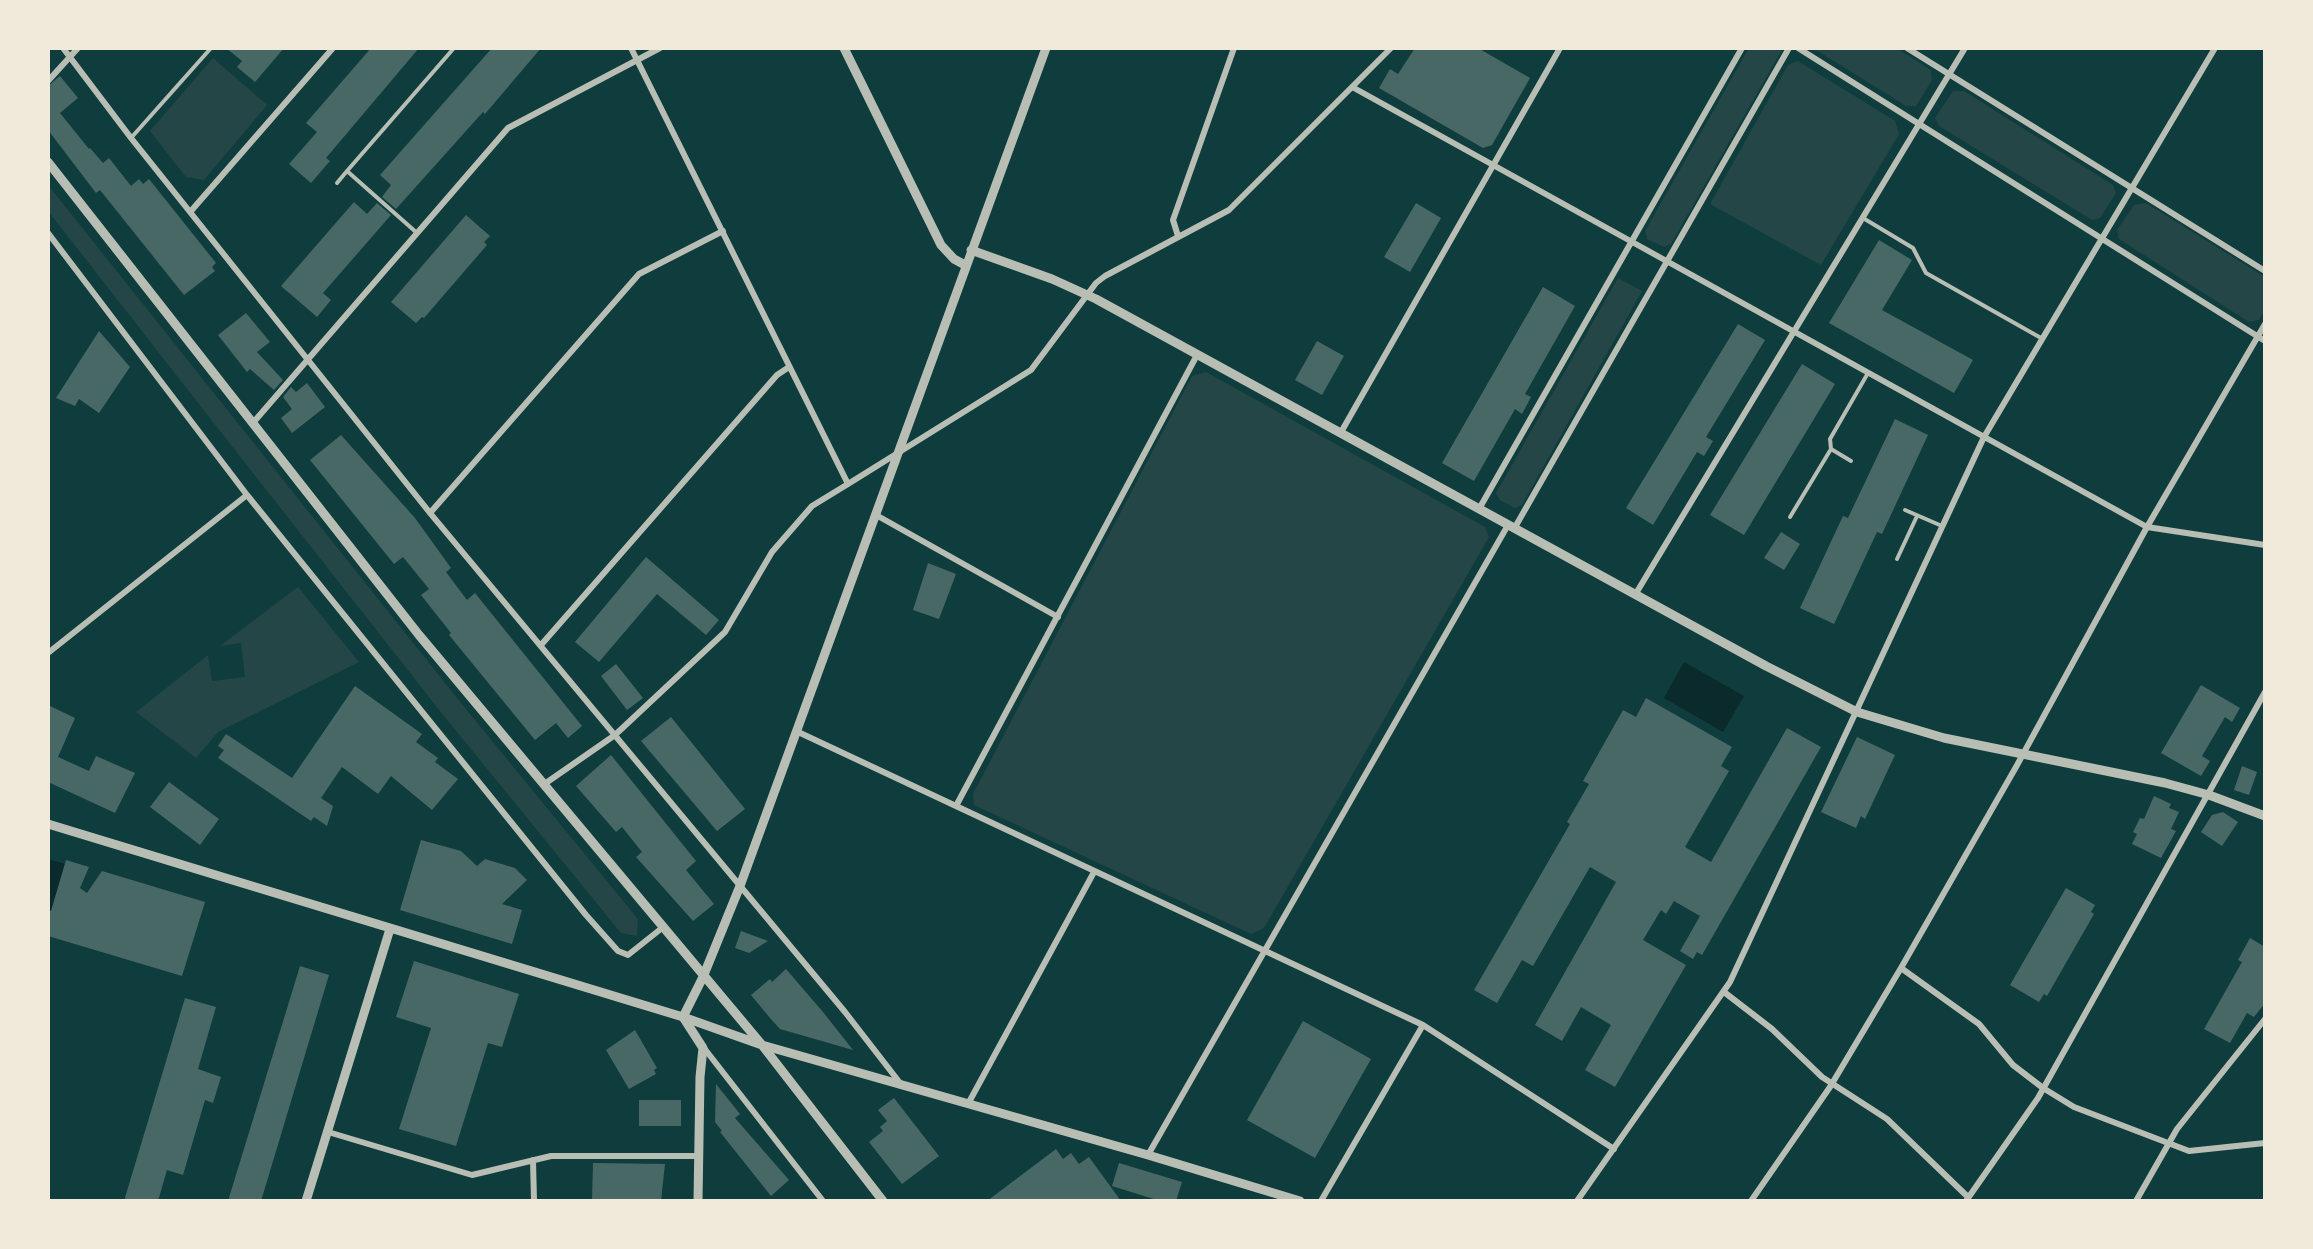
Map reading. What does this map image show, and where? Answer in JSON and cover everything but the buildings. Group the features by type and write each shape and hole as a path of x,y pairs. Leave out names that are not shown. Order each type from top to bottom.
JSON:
{"street":[{"path":"63,48 131,138 430,513 845,1012 900,1083"},
{"path":"48,81 78,48"},
{"path":"191,211 333,48"},
{"path":"631,48 848,484"},
{"path":"252,424 508,128 660,48"},
{"path":"844,48 941,245 954,259 965,265"},
{"path":"683,1017 703,977 740,886 1046,48"},
{"path":"1178,236 1173,220 1234,48"},
{"path":"543,785 615,735 725,632 772,552 812,506 1031,370 1087,295 1105,276 1229,210 1354,88 1391,48"},
{"path":"1340,434 1560,48"},
{"path":"1479,509 1742,48"},
{"path":"1148,1155 1264,951 1790,48"},
{"path":"1798,48 1920,122 2265,341"},
{"path":"1907,48 2265,271"},
{"path":"1635,595 1965,48"},
{"path":"1577,1201 1724,992 1984,437 2101,236 2215,48"},
{"path":"1354,88 2147,527 2265,545"},
{"path":"48,162 419,635 762,1045 883,1201"},
{"path":"430,513 639,274 723,231"},
{"path":"48,233 247,495 524,840 618,951 628,955 662,928"},
{"path":"971,250 1087,295 1814,692 1857,712 1906,728 2023,755 2165,783 2209,795 2265,816"},
{"path":"1751,1201 1833,1084 1901,968 2023,755 2147,527 2265,324"},
{"path":"956,806 1197,355"},
{"path":"541,645 777,375 789,367"},
{"path":"48,653 247,495"},
{"path":"876,515 1058,617"},
{"path":"1724,992 1772,1029 1822,1077 1887,1119 1967,1199 2043,1088 2265,692"},
{"path":"796,731 1423,1025 1614,1149"},
{"path":"48,824 683,1017 762,1045 900,1083 1300,1201"},
{"path":"968,1104 1094,872"},
{"path":"306,1201 390,929"},
{"path":"1901,968 1979,1024 2013,1065 2043,1088 2074,1107 2189,1151 2265,1143"},
{"path":"683,1017 704,1048 823,1201"},
{"path":"2136,1201 2168,1142 2265,1019"},
{"path":"1321,1201 1423,1025"},
{"path":"698,1201 700,1077 704,1048"},
{"path":"328,1132 472,1175 533,1160 567,1155 698,1156"},
{"path":"533,1160 534,1201"}],"lane":[{"path":"131,138 211,48"},
{"path":"337,183 454,48"},
{"path":"347,171 418,233"},
{"path":"1863,217 1912,248 1926,273 2041,338"},
{"path":"1790,517 1831,448 1830,439 1868,373"},
{"path":"1831,448 1851,461"},
{"path":"1905,510 1942,527"},
{"path":"1897,559 1917,516"}],"shaded area":[{"path":"1749,48 1783,48 1671,244 1664,247 1647,239 1645,231"},
{"path":"1813,48 1896,48 1931,70 1932,80 1916,106 1906,106"},
{"path":"213,58 267,105 204,180 186,177 150,131"},
{"path":"1798,61 1895,121 1899,134 1821,265 1710,204 1788,65"},
{"path":"1953,91 1964,91 2113,185 2116,193 2100,218 2092,220 1939,126 1935,118"},
{"path":"48,185 461,703 638,919 637,936 621,933 444,716 231,445 48,211"},
{"path":"2146,203 2265,277 2265,310 2259,320 2249,322 2119,239 2117,230 2134,205"},
{"path":"1618,278 1642,291 1522,505 1515,508 1500,500 1496,493"},
{"path":"1206,372 1485,527 1489,537 1264,928 1251,934 974,805 973,794 1192,376"},
{"path":"298,587 359,662 218,732 196,758 136,712 208,655 212,681 245,677 241,643 220,646"},
{"path":"1684,662 1744,696 1723,732 1664,698"},
{"path":"48,859 65,864 51,911 48,910"}]}
